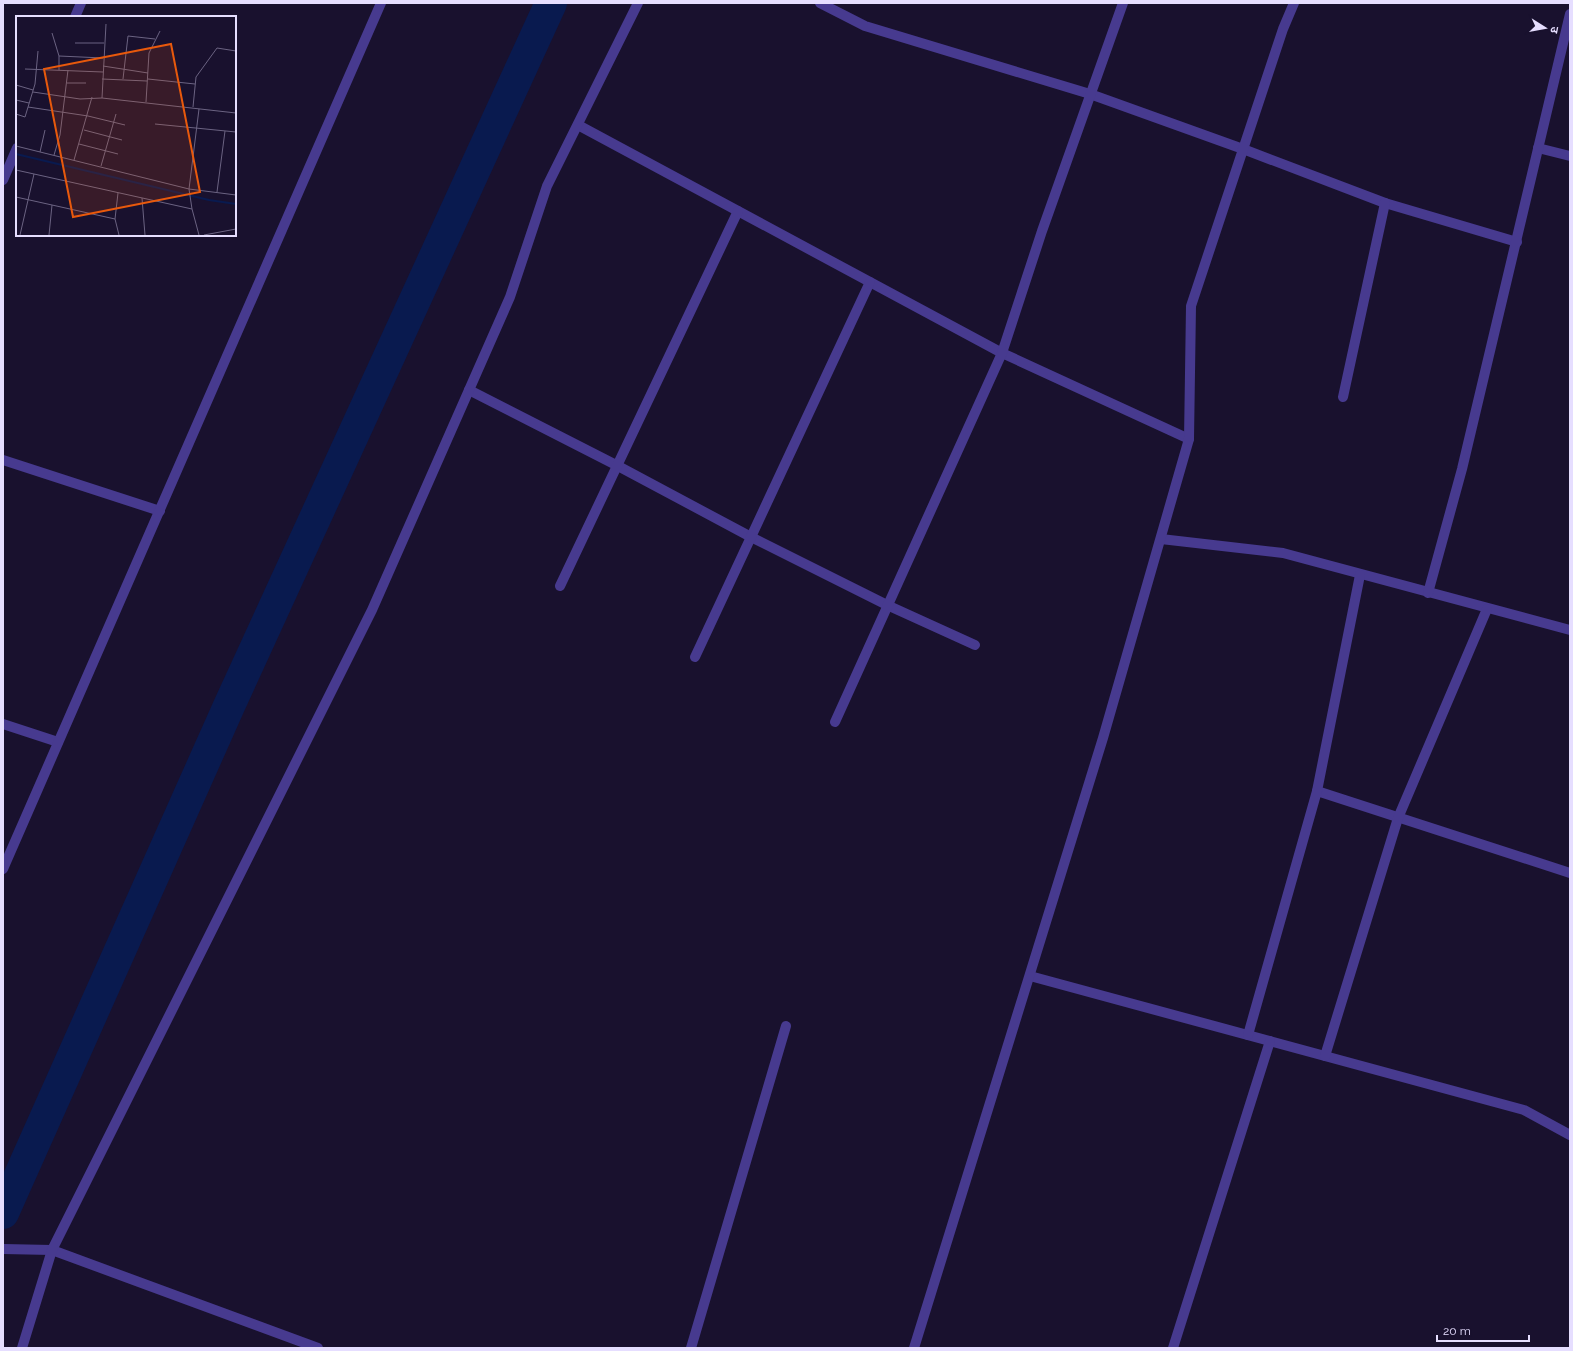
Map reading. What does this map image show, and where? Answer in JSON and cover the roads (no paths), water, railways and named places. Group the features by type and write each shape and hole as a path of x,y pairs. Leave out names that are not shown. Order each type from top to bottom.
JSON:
{"street":[{"path":"75,16 81,3"},
{"path":"3,869 381,3"},
{"path":"22,1348 52,1250 372,610 510,297 547,186 638,3"},
{"path":"820,3 865,26 1090,94 1243,149 1385,203 1517,242"},
{"path":"835,722 1002,353 1042,231 1123,3"},
{"path":"914,1348 1103,738 1161,539 1189,439 1191,306 1283,30 1294,3"},
{"path":"1428,593 1462,469 1570,14"},
{"path":"578,125 1002,353 1189,439"},
{"path":"1538,148 1570,156"},
{"path":"3,180 16,150"},
{"path":"1343,397 1385,203"},
{"path":"560,586 738,211"},
{"path":"695,657 870,282"},
{"path":"469,390 618,466 751,537 887,605 975,645"},
{"path":"3,460 160,510"},
{"path":"1161,539 1283,553 1570,630"},
{"path":"1248,1035 1317,791 1360,574"},
{"path":"1325,1056 1398,818 1487,608"},
{"path":"3,724 58,742"},
{"path":"1317,791 1570,873"},
{"path":"1030,976 1524,1110 1570,1135"},
{"path":"691,1348 786,1026"},
{"path":"1173,1348 1270,1041"},
{"path":"3,1249 52,1250 318,1348"}],"waterway":[{"path":"3,1213 229,706 551,3"}]}
